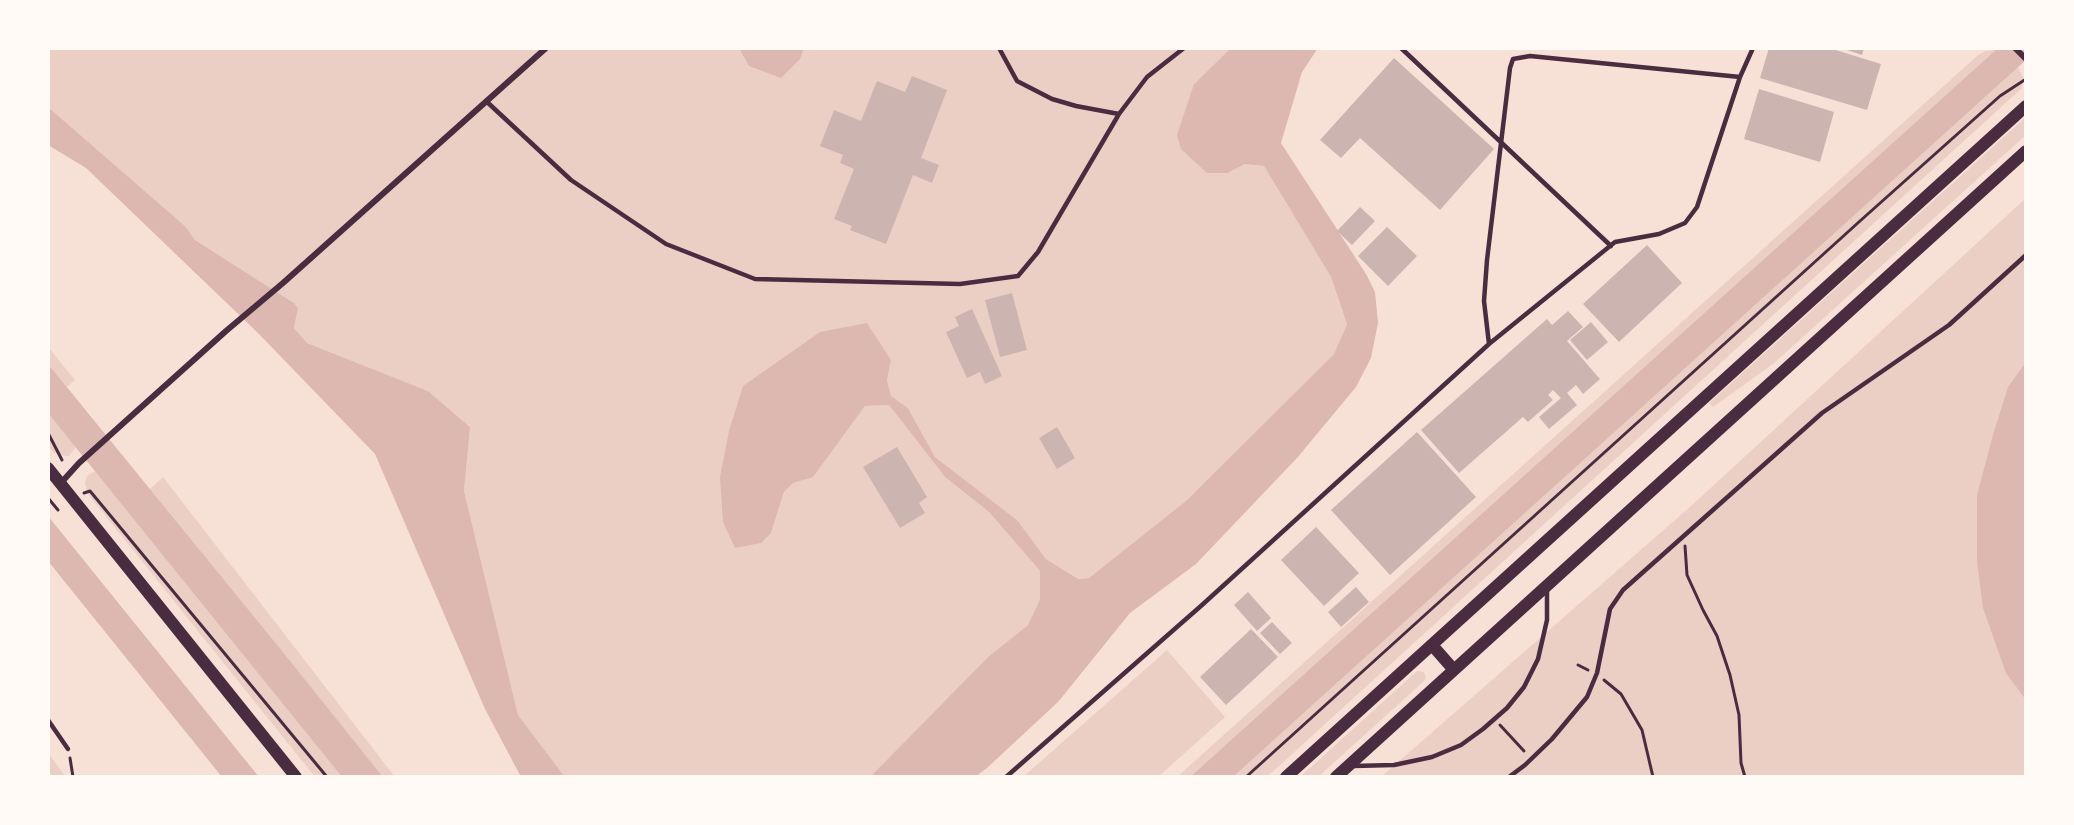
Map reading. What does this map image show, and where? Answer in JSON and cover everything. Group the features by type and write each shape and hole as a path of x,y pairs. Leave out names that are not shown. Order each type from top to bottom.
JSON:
{"main road":[{"path":"1286,777 2026,106"},
{"path":"1336,777 2026,151"},
{"path":"48,468 296,777"},
{"path":"1432,645 1454,670"}],"street":[{"path":"2015,48 2026,59"},
{"path":"60,484 79,464 226,331 283,283 542,50"}],"lane":[{"path":"999,48 1017,81 1052,99 1119,114"},
{"path":"486,101 571,180 666,244 755,279 960,284 1018,276 1038,252 1119,114 1147,77 1184,48"},
{"path":"1401,48 1611,246"},
{"path":"1006,777 1202,605 1489,344 1616,242 1659,234 1685,222 1697,207 1740,77 1753,48"},
{"path":"1489,344 1484,301 1501,141 1513,59 1530,56 1740,77"},
{"path":"1509,777 1552,739 1587,697 1597,673 1610,609 1623,590 1822,413 1949,325 2026,255"},
{"path":"1347,766 1394,765 1432,757 1461,745 1494,719 1524,687 1538,659 1547,620 1547,586"},
{"path":"48,720 69,749"}],"path":[{"path":"1246,777 1860,221 2000,96 2026,79"},
{"path":"48,433 58,454"},
{"path":"84,493 90,491 327,777"},
{"path":"48,498 58,510"},
{"path":"1685,536 1687,575 1717,636 1730,675 1739,715 1741,763 1745,777"},
{"path":"1578,665 1597,673 1621,694 1642,730 1653,777"},
{"path":"1494,719 1531,759"},
{"path":"69,749 73,777"}],"shaded area":[{"path":"48,48 1231,48 1194,84 1228,173 1245,164 1264,166 1331,277 1347,324 1334,354 1187,500 1089,578 1080,579 1046,559 1017,520 935,457 908,408 891,396 887,380 891,360 820,332 771,533 784,492 793,483 813,476 865,406 889,405 945,477 989,512 1040,571 1041,600 1028,625 988,657 870,777 565,777 518,715 464,491 470,427 428,391 307,343 294,328 298,308 294,303 195,240 185,226 48,107"},
{"path":"739,48 804,48 800,59 781,78 749,66"},
{"path":"1231,48 1318,48 1302,72 1281,143 1366,274 1375,292 1378,323 1371,358 1356,387 1297,458 1196,564 1130,613 1058,702 987,768 975,777 870,777 988,657 1028,625 1040,600 1040,571 989,512 945,477 889,405 865,406 813,477 793,483 784,492 771,533 761,543 735,548 723,522 720,477 729,431 743,386 820,332 867,323 891,360 887,380 891,396 908,408 935,457 1017,520 1046,559 1079,579 1089,578 1187,500 1334,354 1347,324 1331,277 1264,166 1245,164 1228,173 1207,173 1181,149 1177,135 1194,84"},
{"path":"1998,48 2026,48 2026,60 1233,777 1190,777"},
{"path":"1996,50 1190,777 1177,777 1977,56 1985,51"},
{"path":"2018,67 2023,77 2022,88 1267,777 1233,777"},
{"path":"48,107 185,226 195,240 294,303 298,308 294,328 307,343 428,391 470,427 464,491 518,715 565,777 521,777 485,709 375,454 258,333 86,168 48,145"},
{"path":"2026,117 2026,135 1773,364 1713,407 1709,403"},
{"path":"2026,198 2026,777 1381,777 1691,506"},
{"path":"48,347 75,380 67,387 48,364"},
{"path":"2026,362 2026,700 2006,673 1983,608 1977,562 1977,495 2008,387"},
{"path":"48,364 383,777 342,777 48,413"},
{"path":"48,413 76,447 69,456 53,452 48,446"},
{"path":"95,471 342,777 315,777 88,494 85,483 87,476"},
{"path":"163,477 395,777 383,777 150,489"},
{"path":"48,516 259,777 222,777 48,561"},
{"path":"1167,650 1225,717 1158,777 1023,777"},
{"path":"1417,671 1424,672 1426,678 1423,682 1318,777 1300,777"},
{"path":"48,753 66,777 48,777"}],"building":[{"path":"1769,48 1829,48 1881,64 1867,110 1760,78"},
{"path":"1841,48 1864,48 1862,55"},
{"path":"1394,58 1494,149 1440,210 1360,138 1341,158 1320,140"},
{"path":"912,76 947,90 921,158 939,165 932,183 913,175 886,244 850,230 852,226 834,219 854,169 840,163 843,155 820,146 834,110 861,121 877,81 905,92"},
{"path":"1759,89 1834,112 1820,162 1744,139"},
{"path":"1360,207 1375,221 1352,245 1337,231"},
{"path":"1387,227 1417,256 1388,286 1358,256"},
{"path":"1647,245 1682,283 1619,342 1583,304"},
{"path":"1012,293 1027,350 1000,357 985,300"},
{"path":"972,309 1002,376 985,384 980,372 967,378 946,332 959,326 955,317"},
{"path":"1568,311 1583,327 1567,341 1600,379 1583,394 1576,385 1567,393 1577,405 1549,429 1539,417 1561,398 1553,390 1548,395 1553,400 1528,422 1523,417 1459,473 1421,430 1547,319 1552,325"},
{"path":"1591,322 1608,342 1587,360 1570,340"},
{"path":"1057,427 1075,458 1057,469 1039,438"},
{"path":"1417,432 1476,497 1390,575 1331,510"},
{"path":"897,447 927,497 919,503 925,513 900,528 863,467"},
{"path":"1316,527 1359,573 1324,606 1281,560"},
{"path":"1356,587 1369,602 1341,627 1328,612"},
{"path":"1248,592 1271,618 1257,631 1234,605"},
{"path":"1272,622 1292,643 1280,654 1260,633"},
{"path":"1251,629 1278,657 1226,705 1200,677"}]}
